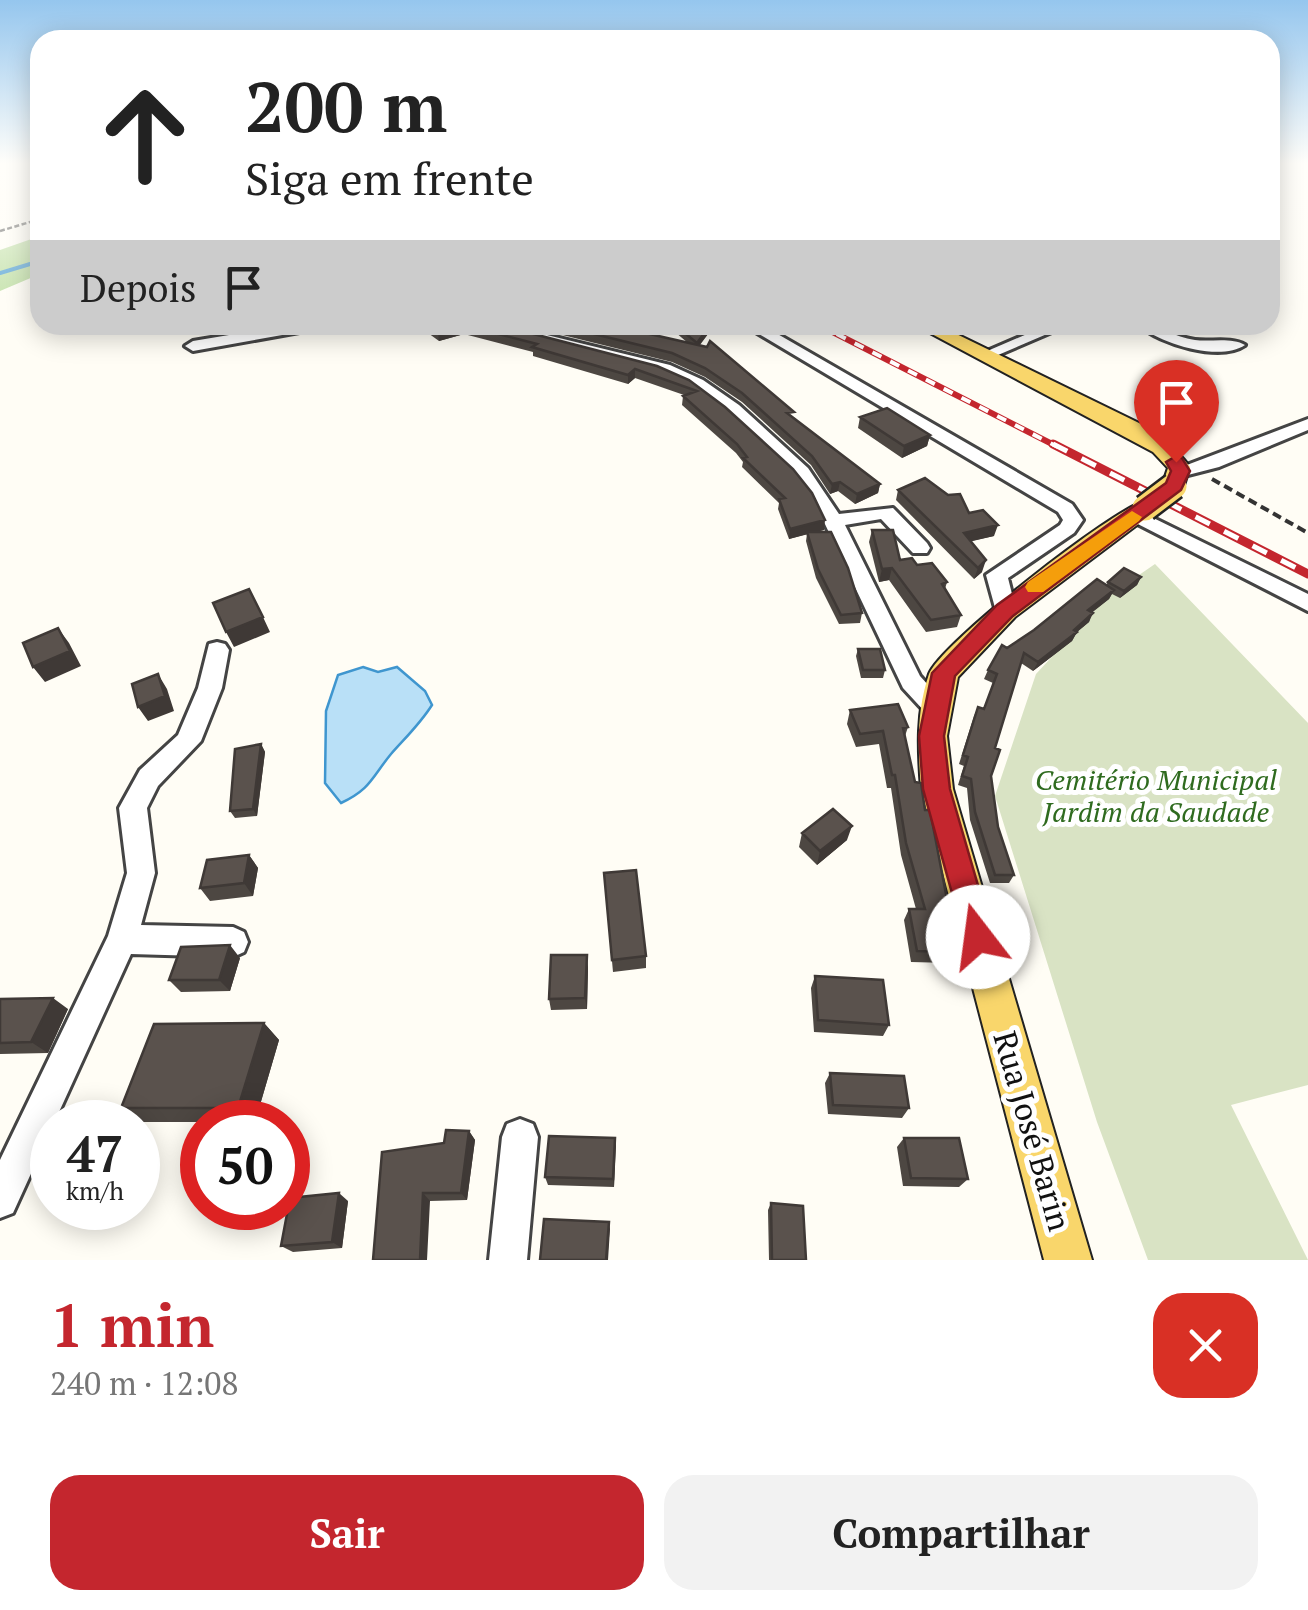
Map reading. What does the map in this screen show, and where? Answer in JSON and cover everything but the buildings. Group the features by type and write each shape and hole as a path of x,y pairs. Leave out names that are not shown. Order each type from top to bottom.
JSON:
{"main road":[{"path":"945,335 1145,436 1170,455 1184,475"},
{"name":"Rua José Barin","path":"1068,1260 937,789 932,736 935,706 944,673 1005,610 1184,475"}],"street":[{"path":"193,346 257,335"},
{"path":"533,335 626,356 697,382 733,409 801,472 823,500 911,682 935,706"},
{"path":"768,335 1065,508 1072,520 1067,529 998,575 1005,610"},
{"path":"986,355 1036,335"},
{"path":"1166,335 1187,345 1237,345"},
{"path":"1184,475 1308,424"},
{"path":"1140,511 1308,603"},
{"path":"832,520 886,512 920,548"},
{"path":"4,1189 122,939 140,873 133,808 149,778 188,741 210,688 216,650"},
{"path":"122,939 233,942"},
{"path":"508,1260 520,1137"}],"path":[{"path":"0,231 27,223"},
{"path":"1184,475 1308,532"}],"green space":[{"path":"30,240 30,278 0,291 0,250"},
{"name":"Cemitério Municipal Jardim da Saudade","path":"1155,564 1308,723 1308,1085 1231,1105 1308,1260 1148,1260 1097,1122 995,796 1036,674 1107,597"}],"water":[{"path":"363,667 378,672 397,667 425,691 432,705 365,787 341,803 325,783 326,711 338,675"}],"waterway":[{"path":"0,273 30,264"}],"railway":[{"path":"839,335 1058,447"},
{"path":"1053,444 1308,574"}],"slow traffic":[{"path":"1036,587 1132,517"}],"route":[{"path":"978,937 937,789 932,736 944,673 1005,610 1174,486 1180,471 1176,462"}]}
